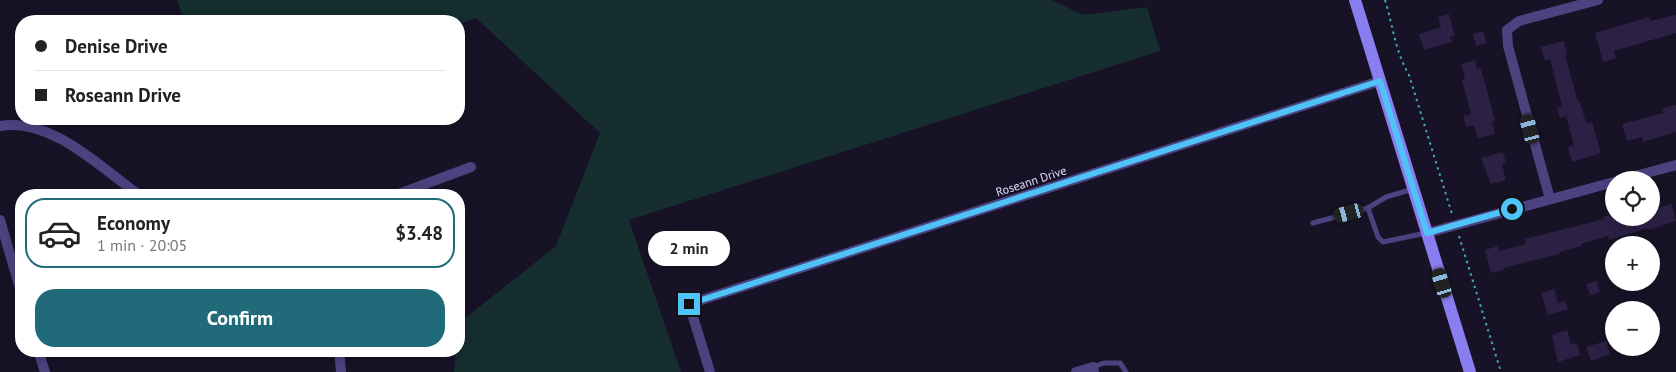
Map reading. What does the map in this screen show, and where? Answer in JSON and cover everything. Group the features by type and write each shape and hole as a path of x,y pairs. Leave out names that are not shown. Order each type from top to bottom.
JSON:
{"main road":[{"path":"1355,0 1470,372"}],"street":[{"path":"1550,199 1508,46 1507,30 1519,21 1598,0"},
{"name":"Roseann Drive","path":"710,372 689,304 1380,81"},
{"path":"0,126 26,125 49,132 130,189"},
{"path":"1654,171 1676,165"},
{"path":"412,189 471,167"},
{"path":"1427,233 1605,184"},
{"path":"0,220 15,271"},
{"path":"40,357 45,372"},
{"path":"340,357 341,372"},
{"path":"1076,372 1094,369"}],"lane":[{"path":"1313,223 1368,208 1386,197 1414,189"},
{"path":"1368,208 1378,237 1383,242 1427,233"},
{"path":"1094,369 1113,362 1120,363 1126,372"}],"path":[{"path":"1385,0 1400,60 1409,75 1453,216"},
{"path":"1458,234 1501,372"}],"green space":[{"path":"177,0 1052,0 1083,15 1147,7 1160,51 629,220 681,372 454,372 455,357 465,357 465,318 556,246 600,133 476,18 465,22 465,15 182,15"}],"building":[{"path":"1449,14 1455,36 1450,37 1452,42 1424,50 1419,34 1441,27 1438,17"},
{"path":"1676,15 1676,33 1614,51 1616,58 1603,62 1595,33 1649,17 1650,21"},
{"path":"1483,31 1487,43 1476,46 1473,34"},
{"path":"1564,41 1567,54 1565,55 1578,102 1580,102 1586,123 1592,122 1601,153 1572,162 1568,147 1574,145 1566,116 1560,118 1557,108 1562,106 1550,59 1544,60 1541,47"},
{"path":"1475,60 1477,69 1481,68 1495,121 1492,122 1495,134 1478,138 1474,125 1466,127 1463,116 1471,114 1462,80 1465,79 1461,64"},
{"path":"1676,105 1676,132 1643,142 1642,137 1627,141 1622,124 1664,113 1662,108"},
{"path":"1503,152 1506,163 1502,164 1506,180 1491,184 1481,158"},
{"path":"1672,204 1676,221 1649,230 1648,228 1622,236 1605,236 1581,244 1582,246 1559,252 1560,254 1503,268 1504,270 1491,273 1485,250 1498,246 1499,251 1526,244 1525,239 1604,219 1603,217 1605,216 1605,226 1660,226 1660,207"},
{"path":"1597,281 1600,292 1590,295 1586,284"},
{"path":"1554,289 1558,303 1565,301 1568,309 1548,315 1541,293"},
{"path":"1567,330 1571,344 1577,343 1580,355 1558,362 1552,335"},
{"path":"1605,341 1605,356 1591,361 1586,347"}],"route":[{"path":"689,304 1380,81 1427,233 1512,209"}]}
